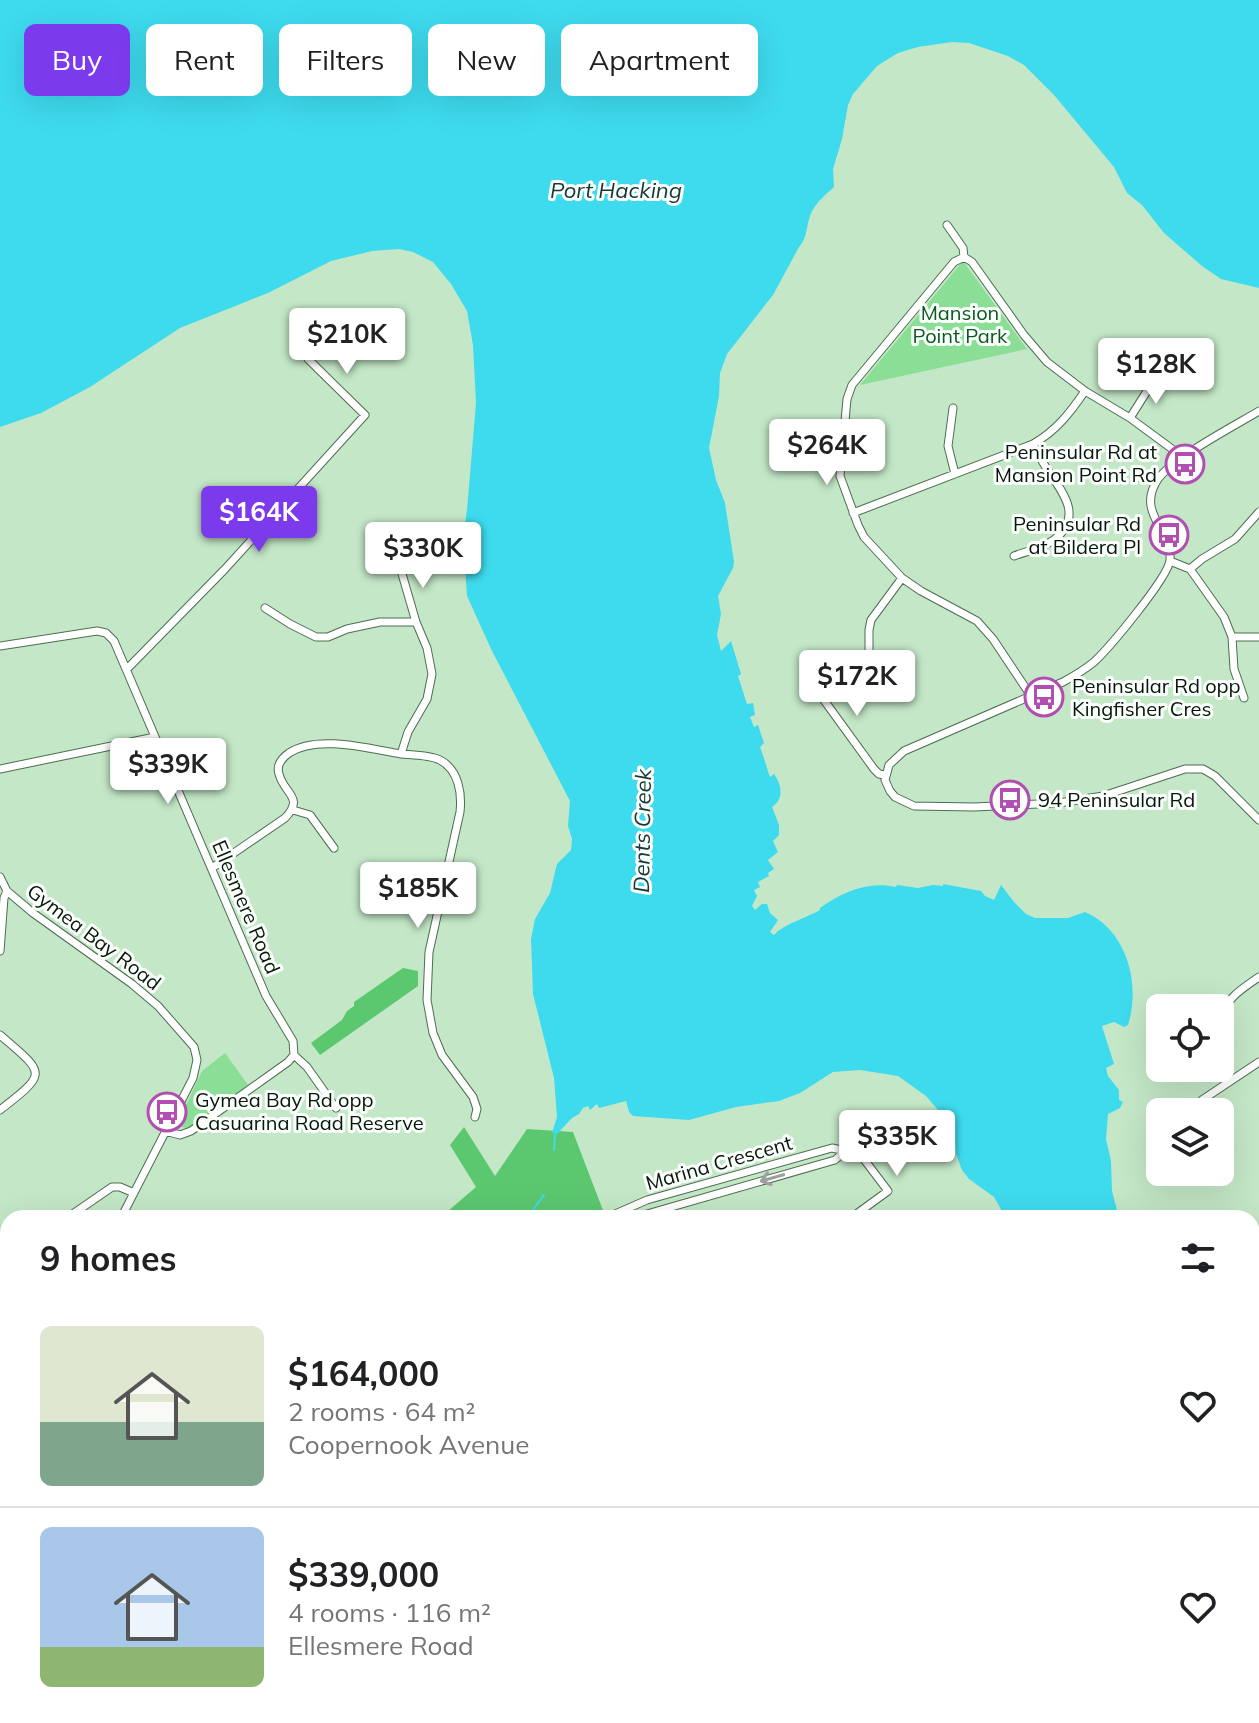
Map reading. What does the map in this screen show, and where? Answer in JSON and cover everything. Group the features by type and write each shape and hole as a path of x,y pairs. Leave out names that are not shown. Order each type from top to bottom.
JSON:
{"street":[{"path":"947,225 963,248 964,257"},
{"path":"964,257 972,262 1039,354 1059,373 1130,418 1183,457"},
{"path":"964,257 954,262 850,388 840,476 864,537 902,578 977,621 993,639 1031,696"},
{"path":"127,669 225,569 365,415 308,359"},
{"path":"1130,418 1147,391 1163,378"},
{"path":"853,513 1033,444 1061,423 1085,391"},
{"path":"953,408 948,450 955,474"},
{"path":"1259,411 1174,463 1158,479 1151,498 1152,515 1166,540 1170,561 1131,620 1098,658 1076,675 904,751 893,760 885,775 890,791 907,804 974,807 1040,805 1088,799 1197,768 1215,776 1259,820"},
{"path":"1014,556 1054,539 1065,527 1068,516 1065,494 1033,444"},
{"path":"1190,569 1235,539 1259,512"},
{"path":"1170,561 1190,569 1224,617 1232,637 1234,669 1244,698"},
{"path":"400,567 427,648 432,674 427,699 408,732 401,754"},
{"path":"869,661 871,620 902,578"},
{"path":"265,608 316,637 328,637 347,629 380,622 416,622"},
{"name":"Ellesmere Road","path":"0,646 88,631 101,631 114,641 266,996 293,1041 294,1055 307,1067 336,1108"},
{"path":"1232,637 1259,637"},
{"path":"813,685 874,769 885,775"},
{"path":"0,769 155,737"},
{"path":"212,868 293,810 292,796 278,772 280,761 293,751 314,743 330,743 441,760 456,777 461,800 428,962 427,1000 433,1033 442,1055 473,1097 477,1109 475,1117"},
{"path":"293,810 310,815 334,848"},
{"path":"0,877 7,891 0,951"},
{"name":"Gymea Bay Road","path":"7,891 145,994 194,1047 196,1069 125,1210"},
{"path":"1234,994 1259,977"},
{"path":"0,1035 28,1060 35,1068 36,1076 26,1090 0,1110"},
{"path":"165,1131 180,1135 191,1131 294,1055"},
{"path":"1205,1098 1259,1062"},
{"name":"Marina Crescent","path":"624,1210 647,1200 787,1159 832,1148 844,1152 835,1160 661,1210"},
{"path":"844,1152 860,1154 888,1191 862,1210"},
{"path":"79,1210 112,1187 134,1193"}],"green space":[{"name":"Mansion Point Park","path":"963,261 1027,349 860,385"},
{"path":"403,968 418,971 418,986 320,1055 311,1043 342,1020 354,1002"},
{"path":"225,1053 248,1085 188,1128 181,1127 180,1118 202,1071"},
{"path":"464,1127 495,1176 527,1129 573,1132 603,1210 449,1210 476,1187 450,1145"}],"water":[{"name":"Port Hacking","path":"0,0 1259,0 1259,288 1221,279 1164,233 1142,205 1127,193 1114,167 1054,95 1024,65 1008,56 969,43 918,47 898,53 877,66 853,94 833,169 834,187 812,211 804,239 773,295 727,354 720,373 709,448 725,503 734,562 718,596 721,614 717,635 721,651 731,641 747,704 753,703 755,715 750,717 754,727 758,725 764,743 760,747 770,777 774,774 780,792 772,807 779,825 779,835 773,841 778,852 768,860 774,869 758,882 760,887 754,890 757,896 752,906 755,910 767,904 770,913 778,920 770,932 774,935 838,897 865,887 897,885 918,888 943,884 981,891 994,900 1001,885 1026,914 1035,918 1068,918 1085,912 1099,920 1111,931 1127,960 1133,993 1128,1025 1124,1027 1114,1022 1102,1026 1114,1064 1106,1068 1108,1076 1119,1090 1119,1100 1123,1102 1120,1108 1108,1114 1106,1139 1117,1210 1001,1210 994,1197 962,1170 953,1134 945,1118 926,1096 898,1076 860,1070 833,1072 800,1093 779,1101 736,1107 689,1120 633,1116 626,1101 599,1108 597,1104 590,1110 588,1106 583,1108 557,1134 552,1133 557,1117 554,1078 533,994 531,939 535,919 550,893 557,864 571,850 568,826 570,801 467,596 463,536 476,403 473,345 467,311 433,262 399,249 372,251 331,261 268,293 180,328 90,387 41,413 0,427"}],"waterway":[{"path":"554,1150 555,1135"},
{"path":"533,1210 544,1195"}],"place":[{"name":"Peninsular Rd at Mansion Point Rd","path":"1185,464"},
{"name":"Peninsular Rd at Bildera Pl","path":"1169,535"},
{"name":"Peninsular Rd opp Kingfisher Cres","path":"1044,697"},
{"name":"94 Peninsular Rd","path":"1010,800"},
{"name":"Gymea Bay Rd opp Casuarina Road Reserve","path":"167,1112"}],"water label":[{"name":"Dents Creek","path":"642,831"}]}
